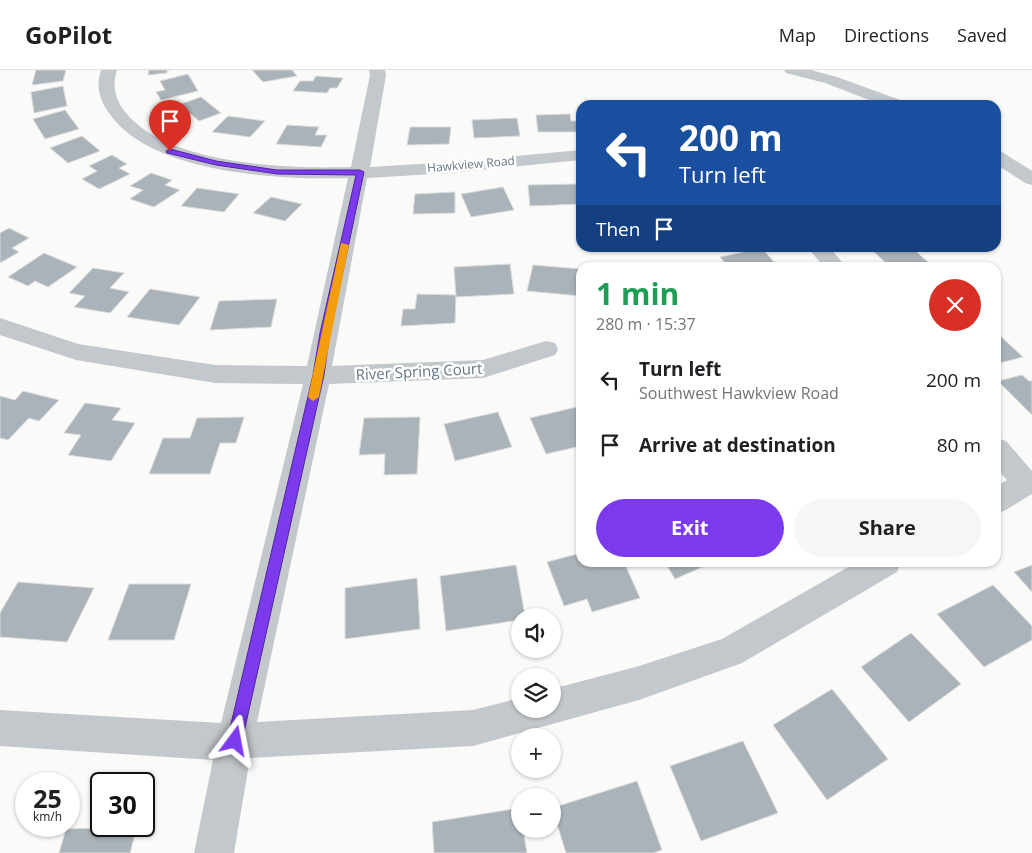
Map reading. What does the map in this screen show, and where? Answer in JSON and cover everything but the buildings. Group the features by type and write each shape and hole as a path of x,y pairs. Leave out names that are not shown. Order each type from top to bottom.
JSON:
{"street":[{"name":"Hawkview Road","path":"109,70 105,80 109,103 130,130 170,151 216,163 277,172 360,172 488,164 554,155 576,155"},
{"path":"214,853 235,741 318,375 325,333 360,172 378,75 377,70"},
{"path":"792,70 831,80 884,100"},
{"path":"831,80 850,70"},
{"path":"1001,159 1032,179"},
{"path":"822,252 831,262"},
{"name":"River Spring Court","path":"0,326 76,352 215,374 318,375 483,369 546,349"},
{"path":"1001,454 1029,482 1001,499"},
{"path":"561,704 639,683 730,652 877,567"},
{"path":"0,728 211,742 473,728 511,718"}],"slow traffic":[{"path":"313,397 344,245"}],"route":[{"path":"170,151 216,163 277,172 360,172 325,333 318,375 235,741"}]}
